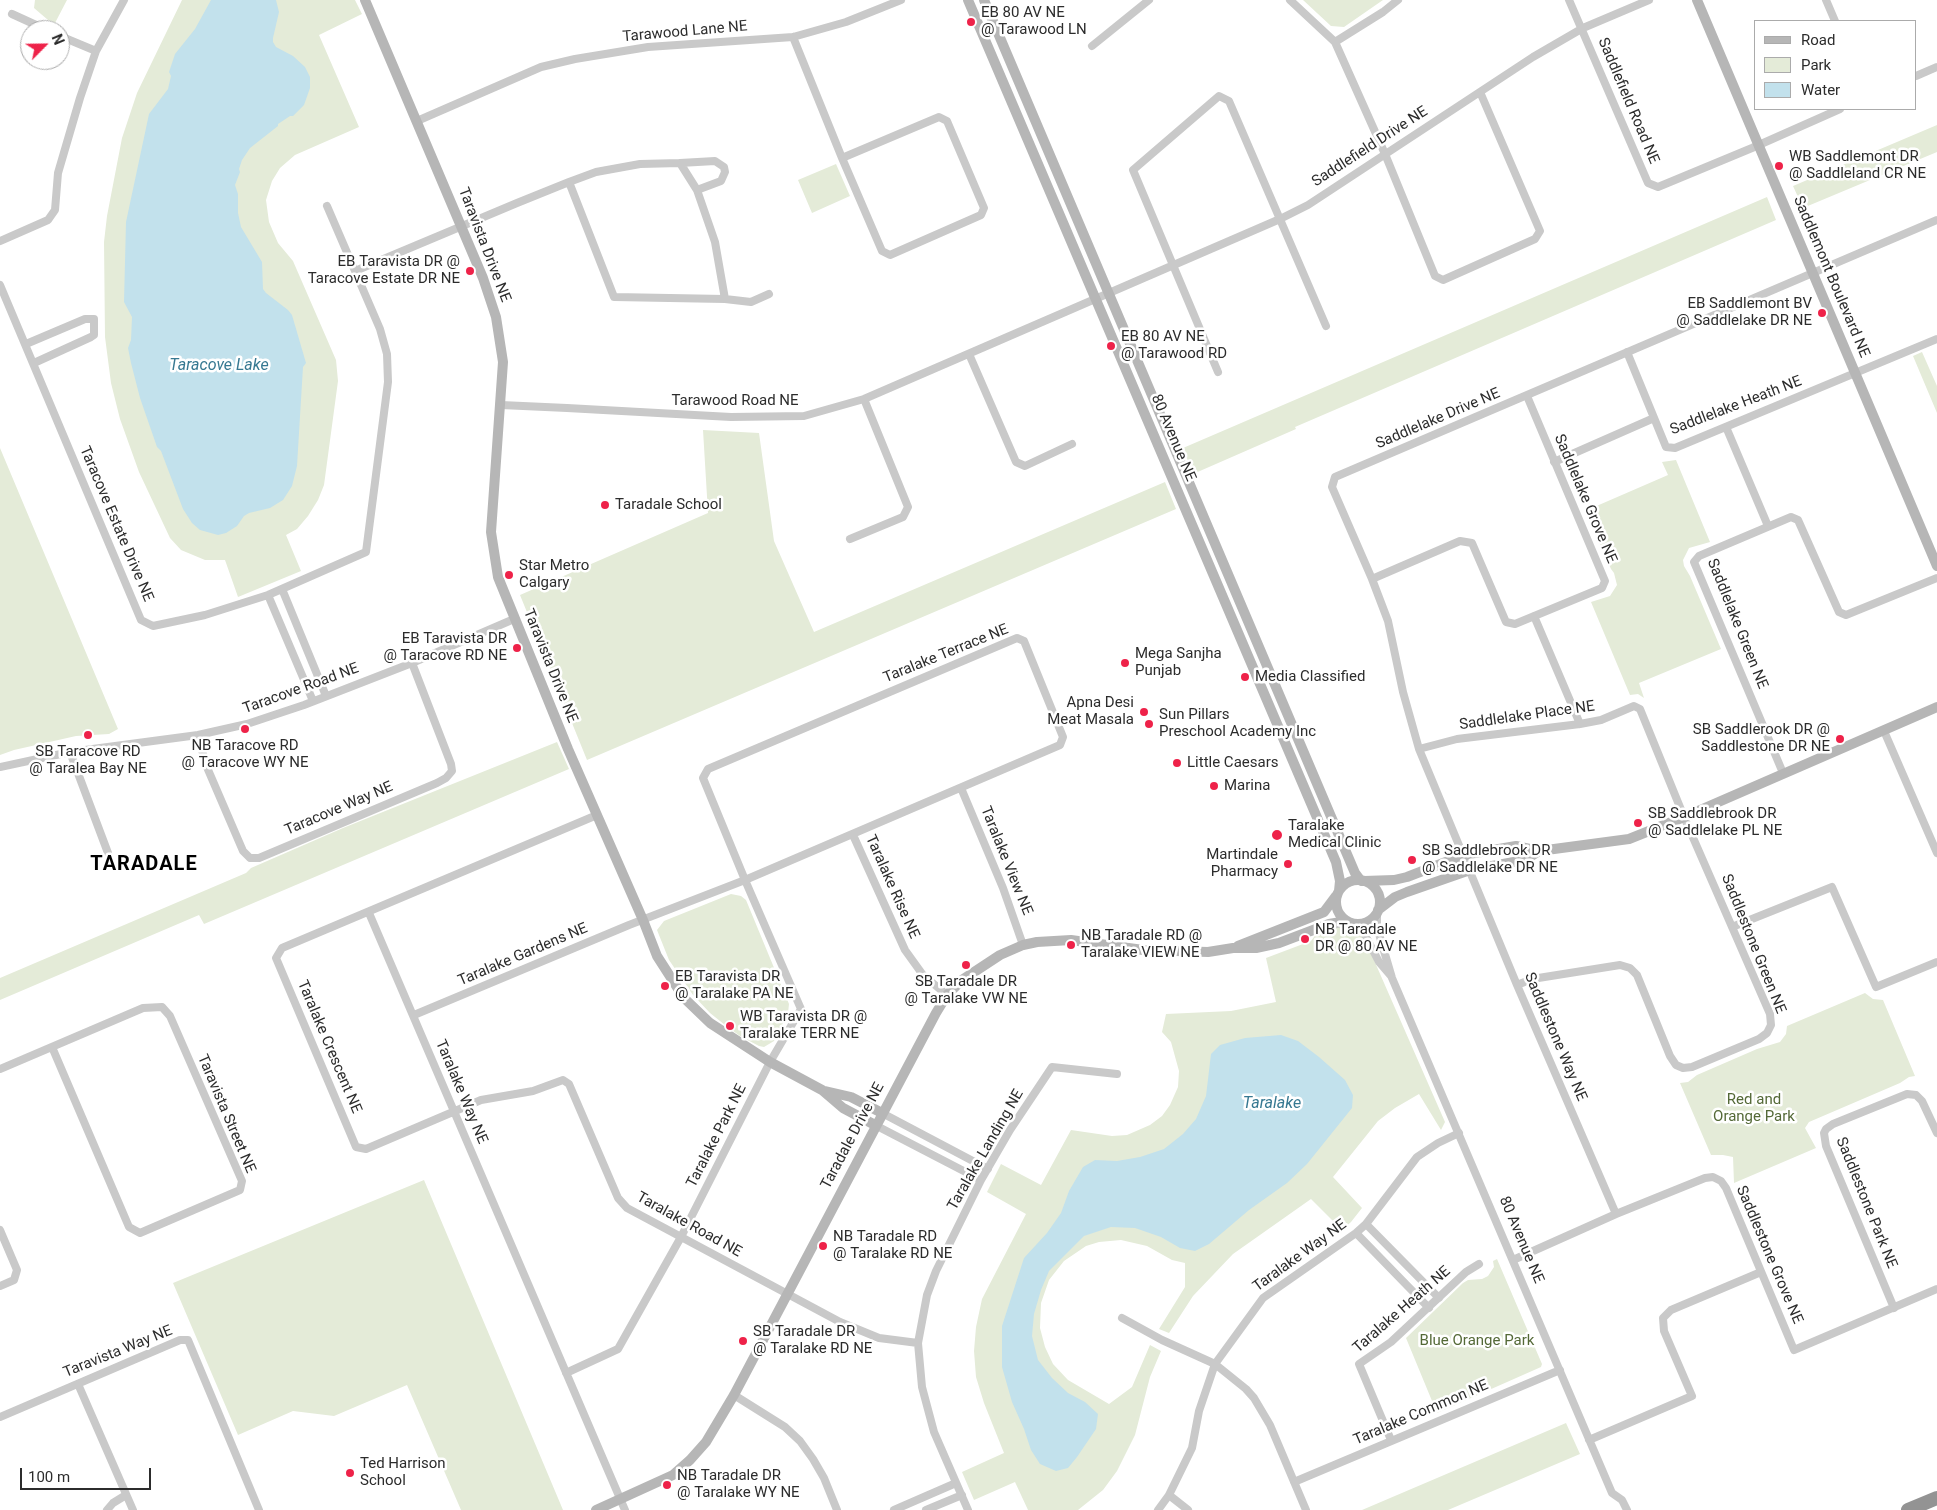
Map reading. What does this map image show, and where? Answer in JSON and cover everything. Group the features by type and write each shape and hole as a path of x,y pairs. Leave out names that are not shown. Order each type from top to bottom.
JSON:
{"highway":[{"path":"1908,1510 1937,1498"}],"street":[{"path":"0,241 48,220 55,210 58,174 80,98 96,51 124,0"},
{"name":"Taravista Drive NE","path":"365,0 462,226 496,317 503,362 490,532 498,577 657,956 684,998 710,1023 770,1062 822,1090 843,1108 875,1125"},
{"name":"Tarawood Lane NE","path":"416,121 541,67 575,59 648,47 793,37 846,22 901,0"},
{"name":"80 Avenue NE","path":"968,0 1097,297 1336,862 1340,881 1338,894"},
{"name":"80 Avenue NE","path":"984,0 1355,873 1363,881"},
{"path":"1092,46 1149,0"},
{"path":"1290,0 1335,42 1385,154 1435,276 1443,280 1535,239 1540,231 1480,92"},
{"path":"1335,42 1383,12 1398,0"},
{"path":"1570,0 1583,28"},
{"name":"Saddlefield Drive NE","path":"1097,297 1308,205 1533,57 1583,28 1648,0"},
{"name":"Saddlemont Boulevard NE","path":"1697,0 1937,566"},
{"path":"1826,0 1835,20"},
{"path":"12,14 25,20"},
{"name":"Saddlefield Road NE","path":"1583,28 1648,183 1658,188 1759,144"},
{"path":"793,37 842,158 882,251 890,255 981,215 984,208 947,121 939,117 842,158"},
{"path":"70,40 96,51"},
{"path":"1917,76 1937,67"},
{"path":"1218,372 1133,170 1219,96 1230,101 1326,326"},
{"path":"1759,144 1838,110"},
{"path":"327,206 356,271 596,172 640,164 680,164 715,161 724,167 725,172 721,181 697,190"},
{"path":"680,164 697,190 714,242 725,299"},
{"path":"569,182 614,297 725,299 751,302 769,294"},
{"name":"Saddlelake Drive NE","path":"1470,870 1419,749 1403,692 1388,622 1372,579 1332,487 1335,477 1937,220"},
{"name":"Taracove Estate Drive NE","path":"0,284 141,620 153,626 205,615 268,595 366,552 388,382 387,354 380,329 356,271"},
{"name":"Tarawood Road NE","path":"501,406 731,417 804,416 864,398 1097,297"},
{"path":"26,344 85,319 94,319 94,335 34,362"},
{"name":"Saddlelake Heath NE","path":"1627,352 1666,447 1675,448 1937,339"},
{"path":"968,354 1016,462 1025,466 1072,444"},
{"name":"Saddlelake Grove NE","path":"1372,579 1460,541 1472,543 1506,622 1515,624 1602,588 1605,581 1527,396"},
{"path":"850,539 903,517 908,507 864,398"},
{"path":"1554,462 1654,418"},
{"path":"1726,427 1768,526"},
{"name":"Saddlelake Green NE","path":"1784,773 1694,562 1698,556 1791,516 1798,520 1839,612 1846,616 1937,578"},
{"path":"282,589 326,696"},
{"path":"268,595 313,701"},
{"path":"1534,616 1580,724"},
{"name":"Taracove Road NE","path":"0,767 70,752 198,735 247,724 284,713 412,663 514,619"},
{"name":"Taralake Terrace NE","path":"643,920 745,880 853,835 1060,745 1063,737 1024,641 1017,638 708,769 703,778 745,880"},
{"name":"Taracove Way NE","path":"198,735 206,765 243,851 250,858 259,858 436,783 446,778 452,772 452,764 412,663"},
{"name":"Saddlelake Place NE","path":"1419,749 1457,739 1580,724 1606,718 1634,706 1640,708 1684,817"},
{"path":"1539,851 1525,860 1470,870 1395,897 1377,912 1370,921 1363,924 1349,922 1339,914 1336,904 1338,894 1348,882 1407,878 1464,855 1516,846 1539,851 1629,839 1936,708"},
{"path":"1884,731 1937,853"},
{"path":"70,752 108,853"},
{"name":"Taralake View NE","path":"961,788 1014,916 1023,945"},
{"path":"369,913 428,886 597,815"},
{"name":"Saddlestone Green NE","path":"1517,985 1532,979 1620,965 1630,968 1637,975 1678,1067 1687,1068 1759,1039 1767,1033 1771,1025 1770,1014 1684,817"},
{"name":"Taralake Rise NE","path":"853,835 904,950 923,975 946,995"},
{"name":"Saddlestone Way NE","path":"1470,870 1517,985 1616,1214"},
{"name":"Taralake Park NE","path":"566,1373 618,1349 681,1237 770,1062 801,1010 745,880"},
{"path":"1363,881 1375,889 1379,896 1377,912"},
{"path":"1732,927 1832,887 1876,987 1937,962"},
{"name":"Taradale Drive NE","path":"1233,948 1324,912 1338,894"},
{"name":"80 Avenue NE","path":"1377,912 1377,927 1392,978 1612,1493 1622,1500 1627,1510"},
{"name":"Taralake Way NE","path":"369,913 624,1510"},
{"name":"Taralake Crescent NE","path":"369,913 282,948 276,958 356,1147 366,1149 455,1112"},
{"name":"Taralake Gardens NE","path":"414,1015 643,920"},
{"name":"80 Avenue NE","path":"1349,922 1363,931 1379,962 1392,978"},
{"name":"Taradale Drive NE","path":"596,1510 673,1475 706,1442 734,1395 875,1125 946,995 980,967 1000,955 1023,945 1037,942 1071,940 1143,950 1208,952 1233,948 1256,948 1329,924 1349,922"},
{"name":"Taravista Street NE","path":"0,1069 142,1008 162,1007 170,1016 242,1181 240,1190 140,1233 129,1227 52,1048"},
{"name":"Taralake Landing NE","path":"968,1510 934,1432 922,1388 918,1343 927,1295 936,1271 981,1180 1010,1130 1052,1067 1117,1074"},
{"name":"Taralake Road NE","path":"455,1112 481,1100 533,1091 563,1080 569,1084 622,1204 786,1295 840,1322 879,1338 918,1343"},
{"name":"Taravista Drive NE","path":"822,1090 851,1097 882,1113"},
{"name":"Saddlestone Park NE","path":"1894,1308 1826,1146 1824,1133 1826,1129 1834,1124 1901,1095 1911,1094 1916,1095 1922,1101 1937,1133"},
{"path":"882,1113 988,1169"},
{"path":"875,1125 981,1180"},
{"name":"Taralake Way NE","path":"1158,1510 1169,1495 1192,1448 1199,1411 1215,1364 1263,1298 1366,1224 1418,1157 1438,1143 1459,1133"},
{"name":"Saddlestone Grove NE","path":"1513,1260 1616,1214 1705,1178 1717,1179 1726,1188 1794,1350 1937,1289"},
{"path":"1366,1224 1439,1298"},
{"path":"0,1230 18,1270 14,1280 0,1286"},
{"path":"1356,1232 1429,1308"},
{"name":"Taralake Heath NE","path":"1392,1440 1359,1364 1391,1342 1466,1272 1479,1264"},
{"path":"1590,1440 1692,1396 1664,1331 1663,1318 1671,1310 1761,1272"},
{"path":"1122,1318 1162,1340 1215,1364 1246,1389 1254,1398 1270,1425 1306,1510"},
{"name":"Taravista Way NE","path":"0,1417 180,1340 188,1340 258,1510"},
{"name":"Taralake Common NE","path":"1294,1482 1560,1370"},
{"path":"78,1384 133,1510"},
{"path":"734,1395 784,1427 800,1441 824,1478 837,1510"},
{"path":"894,1510 956,1483"},
{"path":"107,1510 113,1503 126,1495"},
{"path":"926,1510 962,1495"},
{"path":"1169,1495 1188,1510"}],"green space":[{"path":"35,0 67,0 57,20 48,20 34,8"},
{"name":"Taracove Lake","path":"182,0 355,0 362,14 319,35 359,127 295,155 280,168 272,181 266,200 269,222 278,243 293,261 336,360 338,381 324,485 318,500 308,516 297,529 286,535 301,571 238,597 225,560 205,560 181,550 170,538 139,472 120,419 111,383 105,337 104,242 122,138 137,93"},
{"path":"1303,0 1383,0 1344,27 1331,26"},
{"path":"1937,125 1937,152 1803,208 1793,186"},
{"path":"836,164 850,196 812,213 798,180"},
{"path":"1767,197 1776,220 1295,427 1296,429 1193,474 1183,448"},
{"path":"1922,352 1937,386 1937,413 1913,356"},
{"path":"703,430 759,433 774,541 814,632 1165,482 1176,509 587,760 520,595 708,513"},
{"path":"0,448 118,729 109,734 76,736 0,755"},
{"path":"1676,460 1710,542 1689,548 1683,560 1684,566 1721,649 1639,683 1644,698 1638,694 1630,695 1591,602 1610,596 1617,585 1614,573 1585,511 1668,475 1662,462"},
{"path":"557,742 569,769 204,924 199,915 0,1000 0,978 246,873 251,868 343,828"},
{"path":"731,894 741,896 746,900 789,1004 788,1013 774,1041 764,1047 740,1036 710,1013 693,995 669,960 657,930 664,921"},
{"path":"1338,927 1349,929 1361,935 1370,951 1445,1122 1441,1130 1419,1094 1395,1108 1378,1121 1333,1177 1362,1208 1351,1222 1342,1230 1311,1199 1233,1254 1193,1296 1169,1333 1159,1329 1185,1287 1185,1263 1172,1260 1147,1246 1121,1240 1099,1242 1086,1246 1064,1261 1049,1280 1041,1303 1040,1328 1045,1347 1053,1364 1068,1380 1109,1404 1132,1387 1150,1345 1161,1351 1150,1377 1135,1435 1117,1471 1103,1490 1078,1510 1028,1510 1015,1482 974,1500 962,1472 1004,1453 976,1377 974,1351 976,1327 982,1299 1026,1214 987,1192 1001,1164 1041,1185 1071,1130 1112,1136 1127,1135 1150,1125 1162,1116 1170,1105 1178,1087 1179,1071 1171,1042 1162,1032 1166,1014 1231,1011 1276,1002 1266,958 1311,941 1317,933"},
{"name":"Red and Orange Park","path":"1865,993 1873,999 1883,1000 1915,1076 1809,1122 1805,1128 1816,1148 1734,1183 1733,1157 1711,1155 1680,1083 1688,1082 1697,1075 1757,1049 1780,1042 1786,1034 1787,1026"},
{"path":"424,1180 563,1510 461,1510 407,1385 334,1416 293,1411 238,1435 173,1283"},
{"name":"Blue Orange Park","path":"1497,1259 1542,1364 1541,1367 1437,1413 1406,1338 1463,1283 1468,1280 1482,1279 1488,1276 1494,1267 1493,1261"},
{"path":"1566,1423 1580,1454 1448,1510 1362,1510"}],"water":[{"name":"Taracove Lake","path":"211,0 276,0 279,12 273,42 276,47 293,56 305,67 310,77 310,88 304,105 293,116 278,124 278,126 250,148 242,160 235,185 238,194 238,213 241,227 262,262 263,289 292,315 306,363 303,367 297,466 292,486 283,500 270,508 249,513 244,516 237,526 226,533 218,535 200,530 192,523 183,509 161,451 157,447 140,398 131,363 128,348 131,340 132,317 124,302 126,222 149,114 168,89 171,76 169,72 175,54 195,29"},
{"name":"Taralake","path":"1281,1035 1298,1041 1345,1080 1353,1095 1352,1108 1307,1164 1287,1183 1249,1210 1209,1244 1195,1251 1180,1248 1161,1237 1135,1228 1111,1227 1084,1236 1049,1271 1034,1314 1032,1336 1038,1360 1052,1378 1068,1393 1085,1402 1098,1414 1096,1429 1068,1468 1056,1471 1040,1464 1031,1450 1012,1402 1002,1367 1002,1326 1024,1258 1047,1233 1061,1213 1069,1191 1083,1167 1095,1160 1117,1161 1140,1157 1164,1149 1183,1134 1196,1119 1206,1096 1211,1054 1220,1045 1245,1038"}],"place":[{"name":"EB 80 AV NE @ Tarawood LN","path":"971,22"},
{"name":"WB Saddlemont DR @ Saddleland CR NE","path":"1779,166"},
{"name":"EB Taravista DR @ Taracove Estate DR NE","path":"470,271"},
{"name":"EB Saddlemont BV @ Saddlelake DR NE","path":"1822,313"},
{"name":"EB 80 AV NE @ Tarawood RD","path":"1111,346"},
{"name":"Taradale School","path":"605,505"},
{"name":"Star Metro Calgary","path":"509,575"},
{"name":"EB Taravista DR @ Taracove RD NE","path":"517,648"},
{"name":"Mega Sanjha Punjab","path":"1125,663"},
{"name":"Media Classified","path":"1245,677"},
{"name":"Apna Desi Meat Masala","path":"1144,712"},
{"name":"Sun Pillars Preschool Academy Inc","path":"1149,724"},
{"name":"NB Taracove RD @ Taracove WY NE","path":"245,729"},
{"name":"SB Taracove RD @ Taralea Bay NE","path":"88,735"},
{"name":"SB Saddlerook DR @ Saddlestone DR NE","path":"1840,739"},
{"name":"Little Caesars","path":"1177,763"},
{"name":"Marina","path":"1214,786"},
{"name":"SB Saddlebrook DR @ Saddlelake PL NE","path":"1638,823"},
{"name":"Taralake Medical Clinic","path":"1277,835"},
{"name":"SB Saddlebrook DR @ Saddlelake DR NE","path":"1412,860"},
{"name":"Martindale Pharmacy","path":"1288,864"},
{"name":"NB Taradale DR @ 80 AV NE","path":"1305,939"},
{"name":"NB Taradale RD @ Taralake VIEW NE","path":"1071,945"},
{"name":"SB Taradale DR @ Taralake VW NE","path":"966,965"},
{"name":"EB Taravista DR @ Taralake PA NE","path":"665,986"},
{"name":"WB Taravista DR @ Taralake TERR NE","path":"730,1026"},
{"name":"NB Taradale RD @ Taralake RD NE","path":"823,1246"},
{"name":"SB Taradale DR @ Taralake RD NE","path":"743,1341"},
{"name":"Ted Harrison School","path":"350,1473"},
{"name":"NB Taradale DR @ Taralake WY NE","path":"667,1485"}],"district":[{"name":"TARADALE","path":"144,865"}]}
